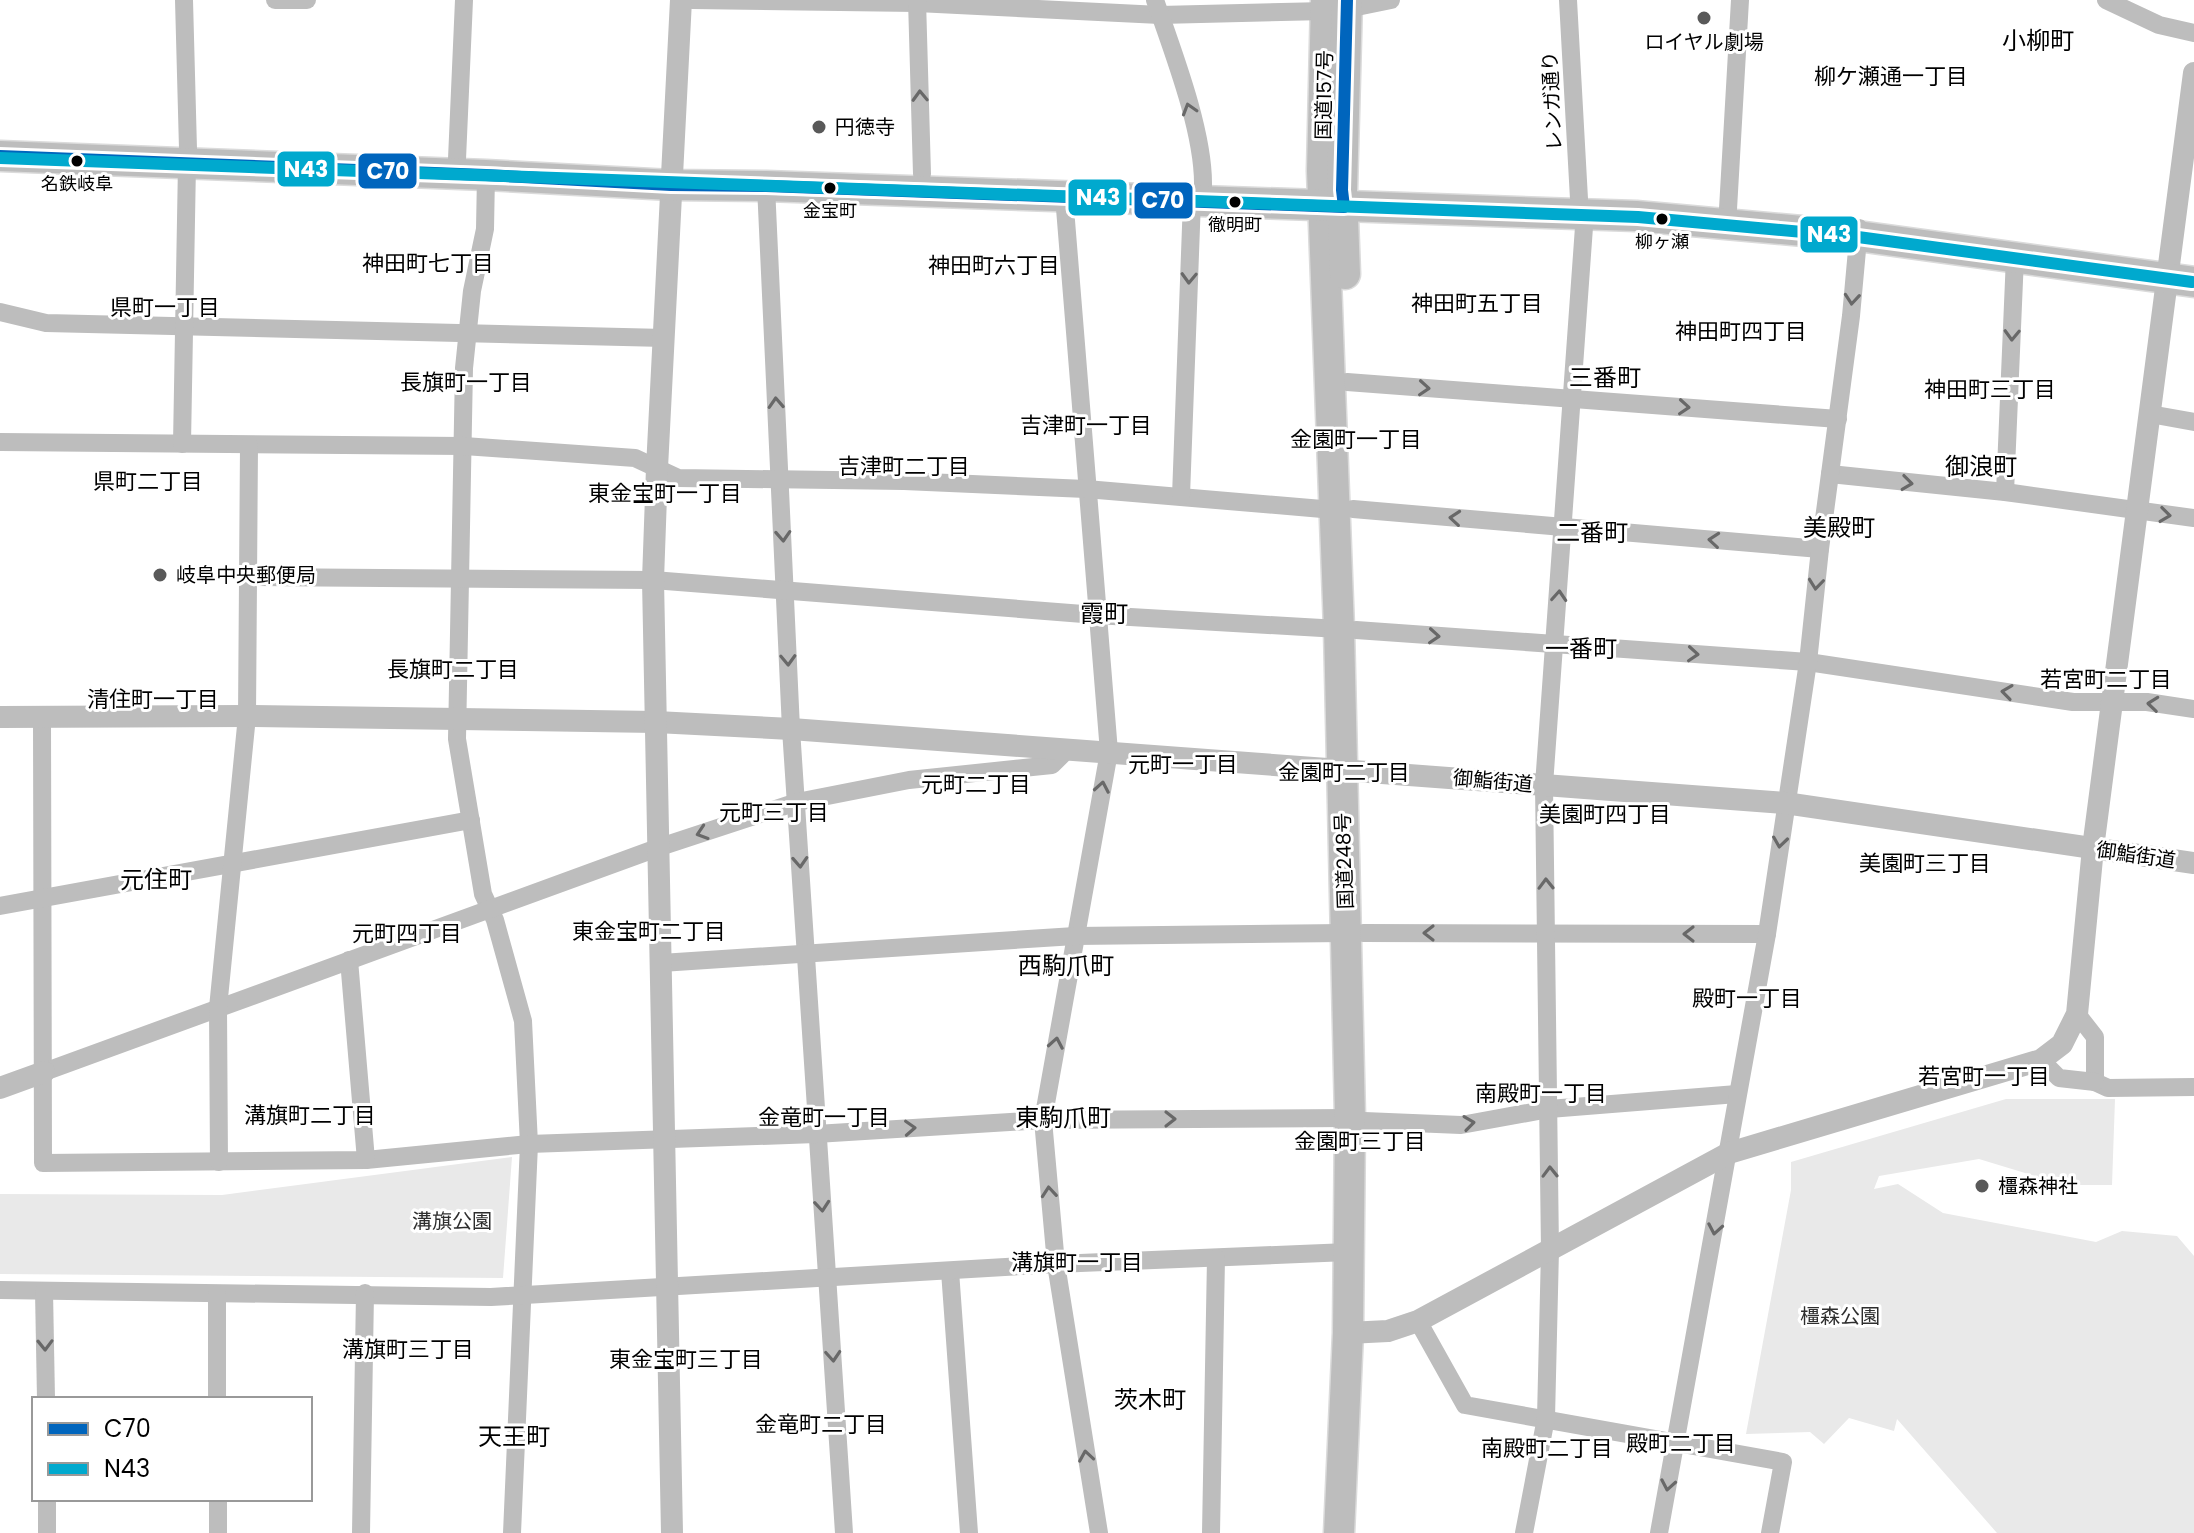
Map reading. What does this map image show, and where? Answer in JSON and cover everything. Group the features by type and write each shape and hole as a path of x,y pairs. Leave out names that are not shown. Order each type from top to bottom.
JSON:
{"highway":[{"name":"国道157号","path":"1333,197 1337,5"},
{"path":"0,142 486,175 922,174 1198,193 1728,209 2180,272"},
{"path":"0,156 457,159 766,186 1064,196 1198,193"},
{"name":"国道248号","path":"1333,197 1347,382 1343,510"},
{"name":"国道248号","path":"1333,197 1354,933 1358,1533"},
{"path":"1582,206 1742,224 1859,229 2015,257 2180,272"},
{"name":"国道248号","path":"1339,1533 1355,1333 1348,1252 1357,1119"}],"street":[{"path":"182,444 188,156 184,0"},
{"path":"275,0 307,0"},
{"path":"457,159 464,0"},
{"path":"672,1533 653,580 681,0"},
{"path":"692,0 917,1 1158,8 1337,5 1391,0"},
{"name":"レンガ通り","path":"1524,1533 1546,1418 1550,1250 1544,785 1573,399 1582,206 1568,0"},
{"path":"1728,209 1740,0"},
{"path":"2106,0 2159,25 2194,33"},
{"path":"917,1 922,174"},
{"path":"1158,8 1192,118 1203,167 1198,193 1181,496"},
{"path":"1355,1333 1388,1331 1418,1321 1729,1153 2041,1060 2062,1044 2077,1014 2093,848 2136,511 2150,414 2180,272 2194,73"},
{"path":"486,175 485,229 467,333 458,577 457,739 483,894 495,920 523,1021 529,1144 512,1533"},
{"path":"766,186 791,729 844,1533"},
{"path":"1064,196 1109,752 1043,1120 1056,1264 1099,1533"},
{"path":"1659,1533 1767,934 1808,662 1859,229"},
{"path":"2005,492 2015,257"},
{"path":"0,312 46,323 665,338"},
{"path":"1347,382 1838,419"},
{"path":"2150,414 2194,422"},
{"path":"0,442 464,446 635,458 678,478 904,481 1086,489 1820,549"},
{"path":"219,1162 218,1008 247,716 249,445"},
{"path":"1830,474 2005,492 2194,518"},
{"path":"250,577 653,580 1096,615 1347,629 1808,662 2073,702 2147,702 2194,709"},
{"name":"御鮨街道","path":"0,717 247,716 656,722 791,729 1785,803 2194,863"},
{"path":"42,718 43,1163 366,1160 529,1144 816,1134 1043,1120 1357,1119 1461,1125 1549,1109 1737,1094"},
{"path":"0,1088 660,847 797,802 909,780 1052,765 1068,749"},
{"path":"0,906 471,820"},
{"path":"661,963 1075,936 1767,934"},
{"path":"349,960 366,1160"},
{"path":"2077,1014 2095,1037 2095,1082"},
{"path":"2041,1060 2059,1078 2095,1082 2108,1088 2194,1087"},
{"path":"0,1290 491,1297 1056,1264 1348,1252"},
{"path":"1211,1533 1216,1258"},
{"path":"950,1271 969,1533"},
{"path":"44,1291 46,1397"},
{"path":"361,1533 365,1293"},
{"path":"217,1294 217,1397"},
{"path":"1418,1321 1465,1405 1783,1462 1770,1533"},
{"path":"47,1501 47,1533"},
{"path":"218,1501 218,1533"}],"green space":[{"name":"橿森公園","path":"2006,1099 2115,1099 2112,1185 2064,1185 1979,1159 1879,1176 1874,1189 1898,1184 1943,1213 2096,1242 2122,1231 2177,1236 2194,1256 2194,1533 1997,1533 1897,1419 1894,1431 1849,1418 1824,1444 1810,1432 1746,1434 1791,1190 1791,1162"},
{"name":"溝旗公園","path":"512,1157 503,1278 0,1274 0,1194 222,1195"}],"transit line":[{"name":"C70","path":"0,156 671,185 1344,207 1347,0"},
{"name":"N43","path":"0,158 1638,217 1858,237 2192,282"}],"place":[{"name":"ロイヤル劇場","path":"1704,18"},
{"name":"円徳寺","path":"819,127"},
{"name":"名鉄岐阜","path":"77,161"},
{"name":"金宝町","path":"830,188"},
{"name":"徹明町","path":"1235,202"},
{"name":"柳ヶ瀬","path":"1662,219"},
{"name":"岐阜中央郵便局","path":"160,575"},
{"name":"橿森神社","path":"1982,1186"}],"district":[{"name":"小柳町","path":"2038,40"},
{"name":"柳ケ瀬通一丁目","path":"1891,76"},
{"name":"神田町七丁目","path":"428,263"},
{"name":"神田町六丁目","path":"994,265"},
{"name":"神田町五丁目","path":"1477,303"},
{"name":"県町一丁目","path":"165,307"},
{"name":"神田町四丁目","path":"1741,331"},
{"name":"三番町","path":"1605,377"},
{"name":"長旗町一丁目","path":"466,382"},
{"name":"神田町三丁目","path":"1990,389"},
{"name":"吉津町一丁目","path":"1086,425"},
{"name":"金園町一丁目","path":"1356,439"},
{"name":"吉津町二丁目","path":"904,466"},
{"name":"御浪町","path":"1981,466"},
{"name":"県町二丁目","path":"148,481"},
{"name":"東金宝町一丁目","path":"665,493"},
{"name":"美殿町","path":"1839,527"},
{"name":"二番町","path":"1592,532"},
{"name":"霞町","path":"1104,613"},
{"name":"一番町","path":"1581,648"},
{"name":"長旗町二丁目","path":"453,669"},
{"name":"若宮町二丁目","path":"2106,679"},
{"name":"清住町一丁目","path":"153,699"},
{"name":"元町一丁目","path":"1183,764"},
{"name":"金園町二丁目","path":"1344,772"},
{"name":"元町二丁目","path":"976,784"},
{"name":"元町三丁目","path":"774,812"},
{"name":"美園町四丁目","path":"1605,814"},
{"name":"美園町三丁目","path":"1925,863"},
{"name":"元住町","path":"156,879"},
{"name":"東金宝町二丁目","path":"649,931"},
{"name":"元町四丁目","path":"407,933"},
{"name":"西駒爪町","path":"1066,965"},
{"name":"殿町一丁目","path":"1747,998"},
{"name":"若宮町一丁目","path":"1984,1076"},
{"name":"南殿町一丁目","path":"1541,1093"},
{"name":"溝旗町二丁目","path":"310,1115"},
{"name":"金竜町一丁目","path":"824,1117"},
{"name":"東駒爪町","path":"1063,1117"},
{"name":"金園町三丁目","path":"1360,1141"},
{"name":"溝旗町一丁目","path":"1077,1262"},
{"name":"溝旗町三丁目","path":"408,1349"},
{"name":"東金宝町三丁目","path":"686,1359"},
{"name":"茨木町","path":"1150,1399"},
{"name":"金竜町二丁目","path":"821,1424"},
{"name":"天王町","path":"514,1436"},
{"name":"殿町二丁目","path":"1681,1443"},
{"name":"南殿町二丁目","path":"1547,1448"}]}
